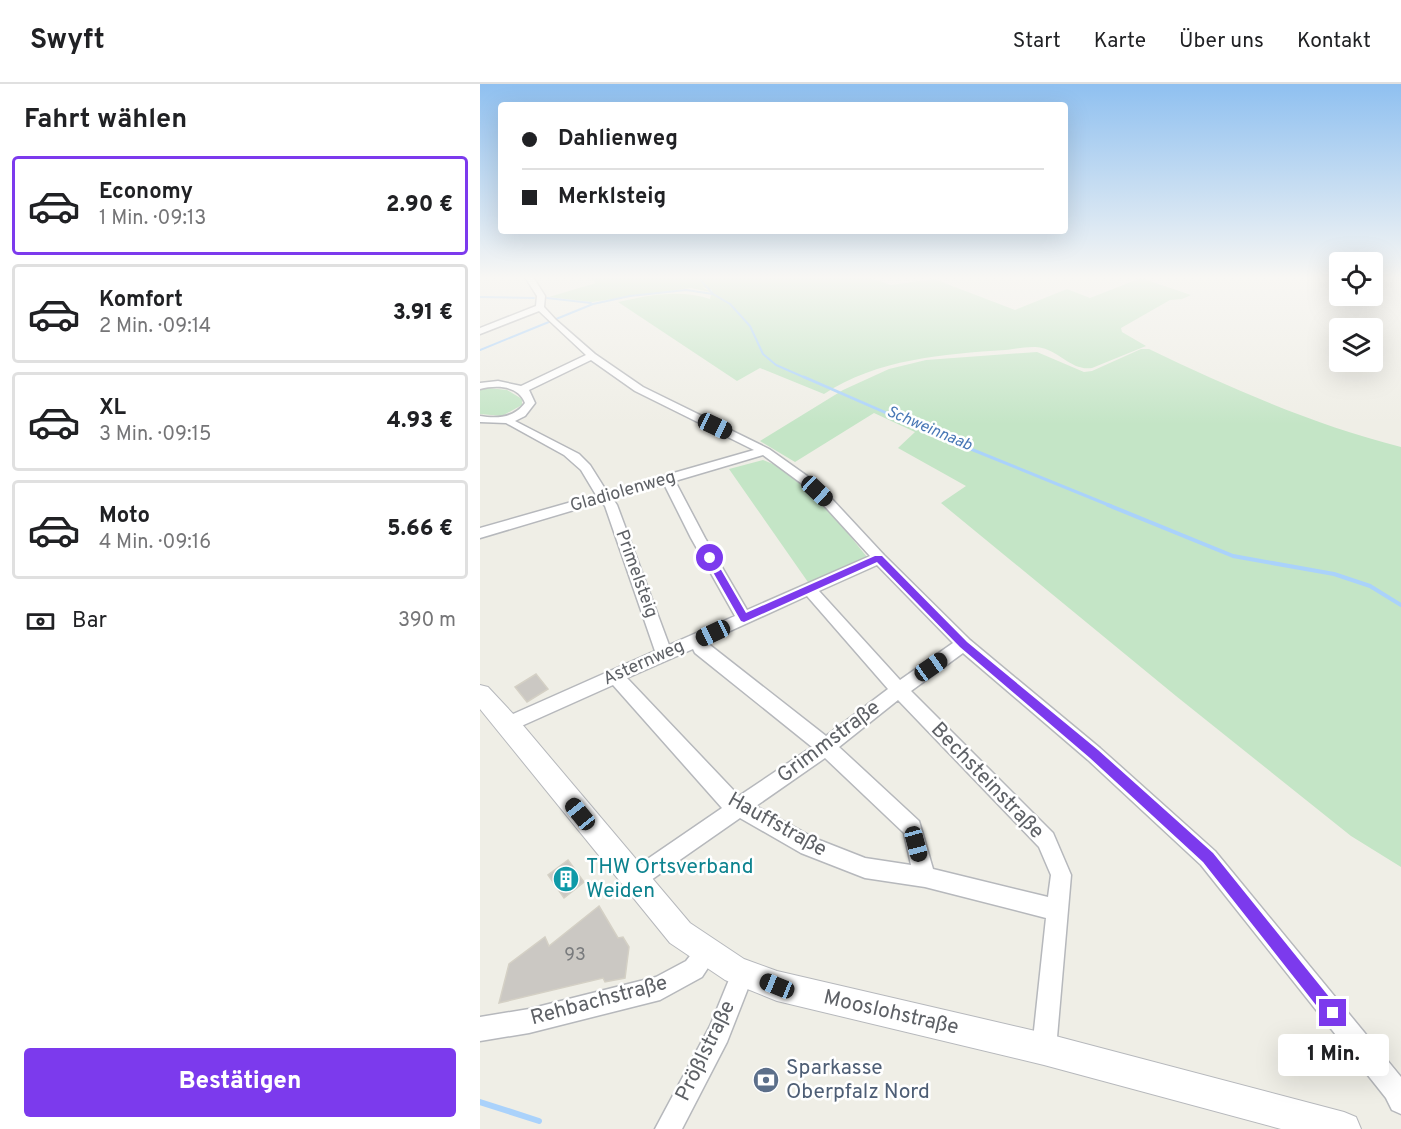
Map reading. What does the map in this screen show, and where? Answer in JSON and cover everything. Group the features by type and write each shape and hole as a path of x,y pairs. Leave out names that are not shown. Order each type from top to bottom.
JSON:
{"street":[{"path":"480,332 495,326"},
{"path":"558,326 592,356 653,397 765,451 813,486 963,644 1094,754 1208,858 1395,1089 1401,1101"},
{"path":"521,390 592,356"},
{"path":"480,386 498,383 521,390 528,396 530,403 518,416 509,420 480,419"},
{"name":"Primelsteig","path":"509,420 512,424 576,458 611,505 664,653"},
{"name":"Gladiolenweg","path":"480,533 765,451"},
{"path":"668,479 698,538 744,618"},
{"name":"Asternweg","path":"508,724 879,558"},
{"name":"Bechsteinstraße","path":"810,590 899,690 1046,840 1061,875 1044,1048"},
{"path":"697,640 701,649 826,747 912,828 925,877"},
{"name":"Grimmstraße","path":"634,880 826,747 963,644"},
{"name":"Hauffstraße","path":"617,675 620,683 727,800 808,846 865,868 925,877 1057,910"},
{"name":"Mooslohstraße","path":"480,694 508,724 634,880 680,933 743,973 777,986 1044,1048 1344,1129"},
{"name":"Rehbachstraße","path":"480,1029 529,1021 660,988 694,969 708,951"},
{"name":"Prößlstraße","path":"668,1129 719,1034 743,973"}],"green space":[{"path":"654,326 1125,326 1121,328 1122,332 1146,346 1092,368 1078,367 1038,347 935,356 866,373 824,394 760,368 737,381"},
{"path":"1141,349 1149,349 1210,378 1304,417 1401,447 1401,867 1351,836 941,503 966,486 898,448 915,432 874,413 795,462 760,441 843,390 889,369 926,360 1037,352 1084,372 1092,371"},
{"path":"489,388 507,390 522,399 522,405 502,416 480,414 480,390"},
{"path":"763,460 778,467 807,488 867,557 810,585 729,469"}],"building":[{"path":"536,674 548,689 527,702 515,687"},
{"name":"THW Ortsverband Weiden","path":"568,860 584,882 564,898 548,875"},
{"path":"599,906 618,938 623,937 629,947 625,978 605,982 603,978 499,1003 509,964 545,937 549,946"}],"waterway":[{"name":"Schweinnaab","path":"480,350 540,326"},
{"name":"Schweinnaab","path":"750,326 763,354 776,365 808,379"},
{"name":"Schweinnaab","path":"804,377 946,439 1111,506"},
{"name":"Schweinnaab","path":"1108,505 1233,556 1334,574 1370,586 1401,605"},
{"path":"480,1102 539,1121"}],"place":[{"name":"THW Ortsverband Weiden","path":"566,879"},
{"name":"Sparkasse Oberpfalz Nord","path":"766,1080"}],"route":[{"path":"710,558 744,618 879,558 963,644 1094,754 1208,858 1333,1013"}]}
